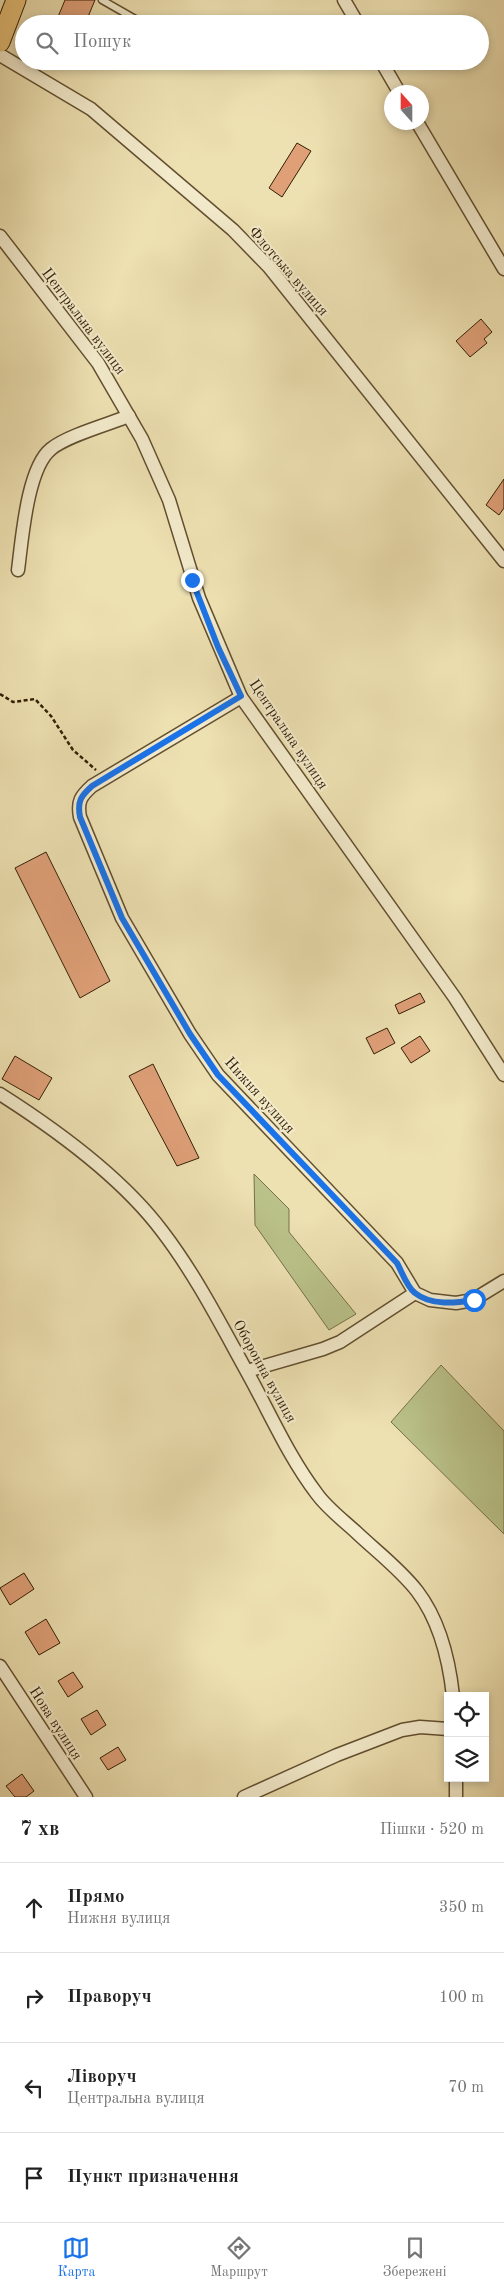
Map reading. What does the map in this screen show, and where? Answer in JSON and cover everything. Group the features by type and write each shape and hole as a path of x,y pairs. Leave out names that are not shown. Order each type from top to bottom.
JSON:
{"main road":[{"path":"0,42 16,0"}],"street":[{"path":"344,0 353,15"},
{"name":"Флотська вулиця","path":"0,55 15,64"},
{"name":"Флотська вулиця","path":"25,70 91,109 232,230 269,267 504,561"},
{"path":"386,70 395,85"},
{"path":"422,130 504,269"},
{"name":"Центральна вулиця","path":"0,236 98,363 129,416 163,485 199,598 241,696 438,973 503,1070"},
{"path":"18,570 25,514 37,471 44,456 60,443 129,416"},
{"path":"105,778 241,696"},
{"name":"Нижня вулиця","path":"105,778 82,796 78,805 80,817 122,918 190,1034 224,1081 397,1263 414,1293"},
{"name":"Оборонна вулиця","path":"0,1094 112,1177 136,1200 162,1230 190,1270 295,1460 318,1496 417,1591 435,1623 445,1650 452,1692"},
{"path":"247,1372 340,1342 414,1293 430,1300 456,1303 474,1300 504,1282"},
{"name":"Нова вулиця","path":"0,1666 86,1797"},
{"path":"244,1797 337,1754 402,1730 420,1727 444,1729"},
{"path":"456,1782 456,1797"}],"lane":[{"path":"102,0 128,15"}],"path":[{"path":"0,694 13,702 35,699 41,704 73,750 105,778"}],"green space":[{"path":"254,1174 289,1209 289,1232 356,1314 329,1330 255,1225"},
{"path":"441,1365 504,1431 504,1534 391,1422"}],"building":[{"path":"65,0 95,0 89,15 59,15"},
{"path":"297,143 311,151 282,197 269,188"},
{"path":"481,319 492,332 484,339 487,343 470,357 456,341"},
{"path":"504,479 504,508 499,515 486,505"},
{"path":"46,852 110,981 80,998 15,868"},
{"path":"420,993 425,1002 399,1014 395,1005"},
{"path":"387,1028 395,1043 374,1054 366,1038"},
{"path":"420,1036 430,1051 411,1063 401,1048"},
{"path":"15,1056 52,1078 39,1100 2,1079"},
{"path":"153,1064 199,1158 177,1166 129,1076"},
{"path":"24,1573 34,1589 10,1605 0,1588"},
{"path":"46,1619 60,1643 39,1655 25,1632"},
{"path":"73,1672 83,1687 68,1697 58,1681"},
{"path":"97,1710 106,1725 91,1735 81,1719"},
{"path":"118,1747 126,1760 108,1770 100,1758"},
{"path":"22,1774 34,1791 26,1797 15,1797 6,1786"}],"route":[{"path":"192,580 218,647 241,696 92,786 82,796 78,805 80,817 122,918 190,1034 218,1075 397,1263 414,1293 430,1300 456,1303 474,1300"}]}
